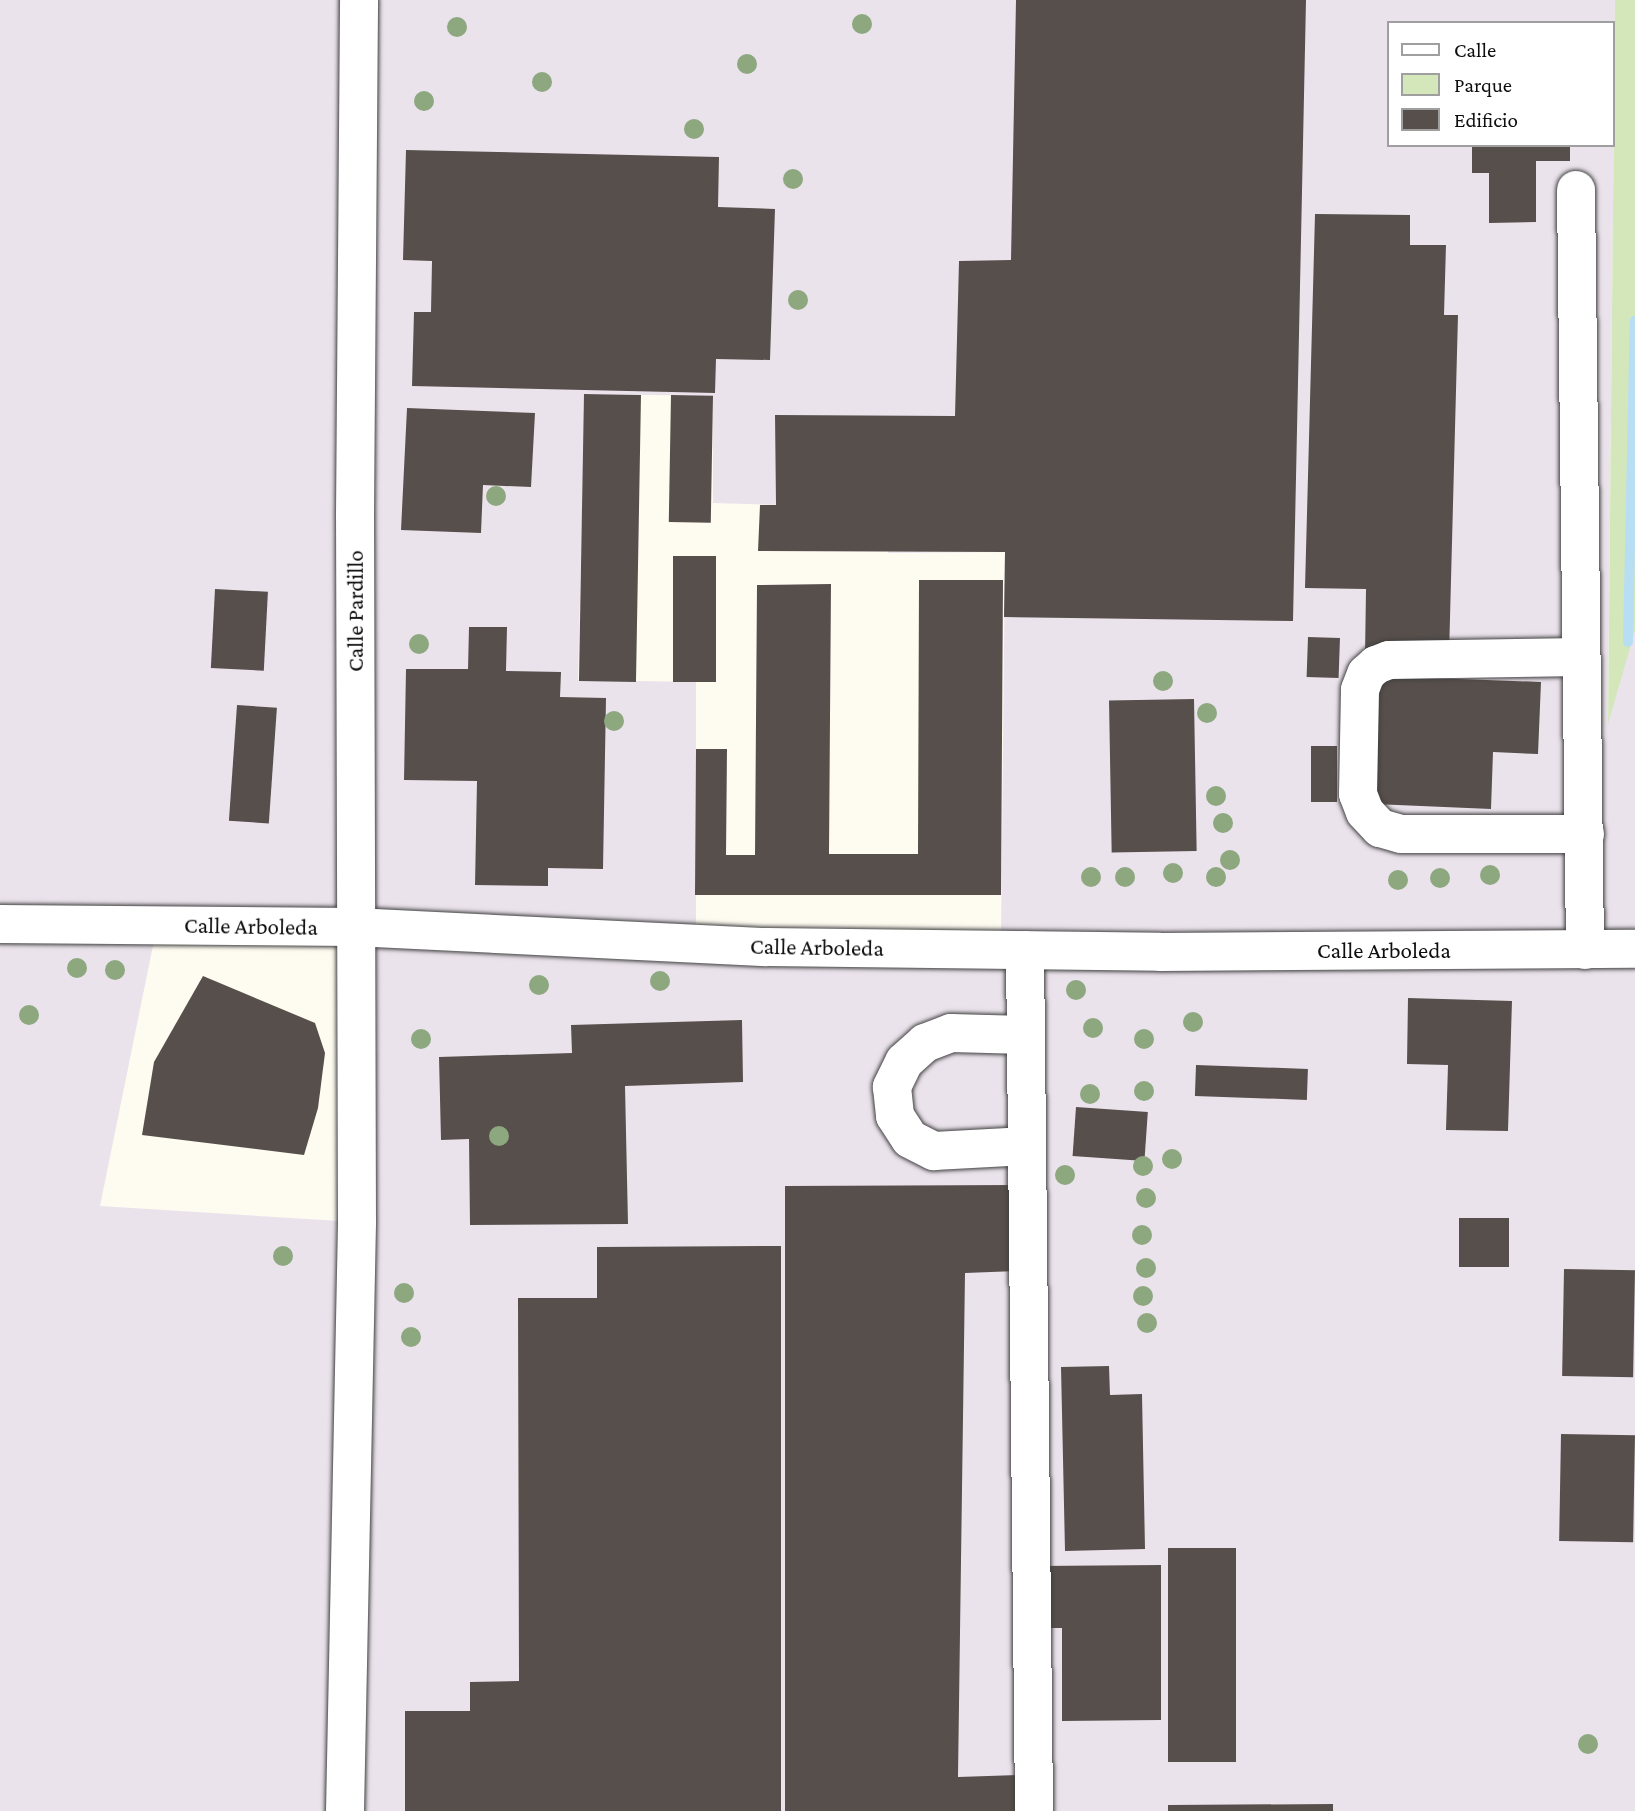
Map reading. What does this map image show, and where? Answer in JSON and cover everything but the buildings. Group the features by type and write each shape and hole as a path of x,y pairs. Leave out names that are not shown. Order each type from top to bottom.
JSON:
{"street":[{"name":"Calle Pardillo","path":"345,1811 357,1222 354,927 359,0"},
{"path":"1576,190 1585,950"},
{"path":"1581,657 1389,660 1376,665 1366,674 1360,690 1358,794 1365,812 1380,828 1401,834 1585,834"},
{"name":"Calle Arboleda","path":"0,924 354,927 718,945 1025,950 1635,949"},
{"path":"1025,950 1034,1811"},
{"path":"1026,1035 951,1032 925,1043 904,1062 892,1087 895,1116 910,1139 934,1151 1027,1146"}],"shaded area":[{"path":"0,0 1615,0 1614,103 1614,21 1386,21 1386,147 1614,147 1608,720 1635,631 1635,1811 0,1811","holes":["585,394 713,396 713,503 889,508 888,553 1005,552 1001,937 696,934 696,682 578,680","157,926 354,928 356,1222 100,1206"]}],"green space":[{"path":"1615,0 1635,0 1635,631 1608,724 1614,147"}],"waterway":[{"path":"1628,642 1635,321"}]}
